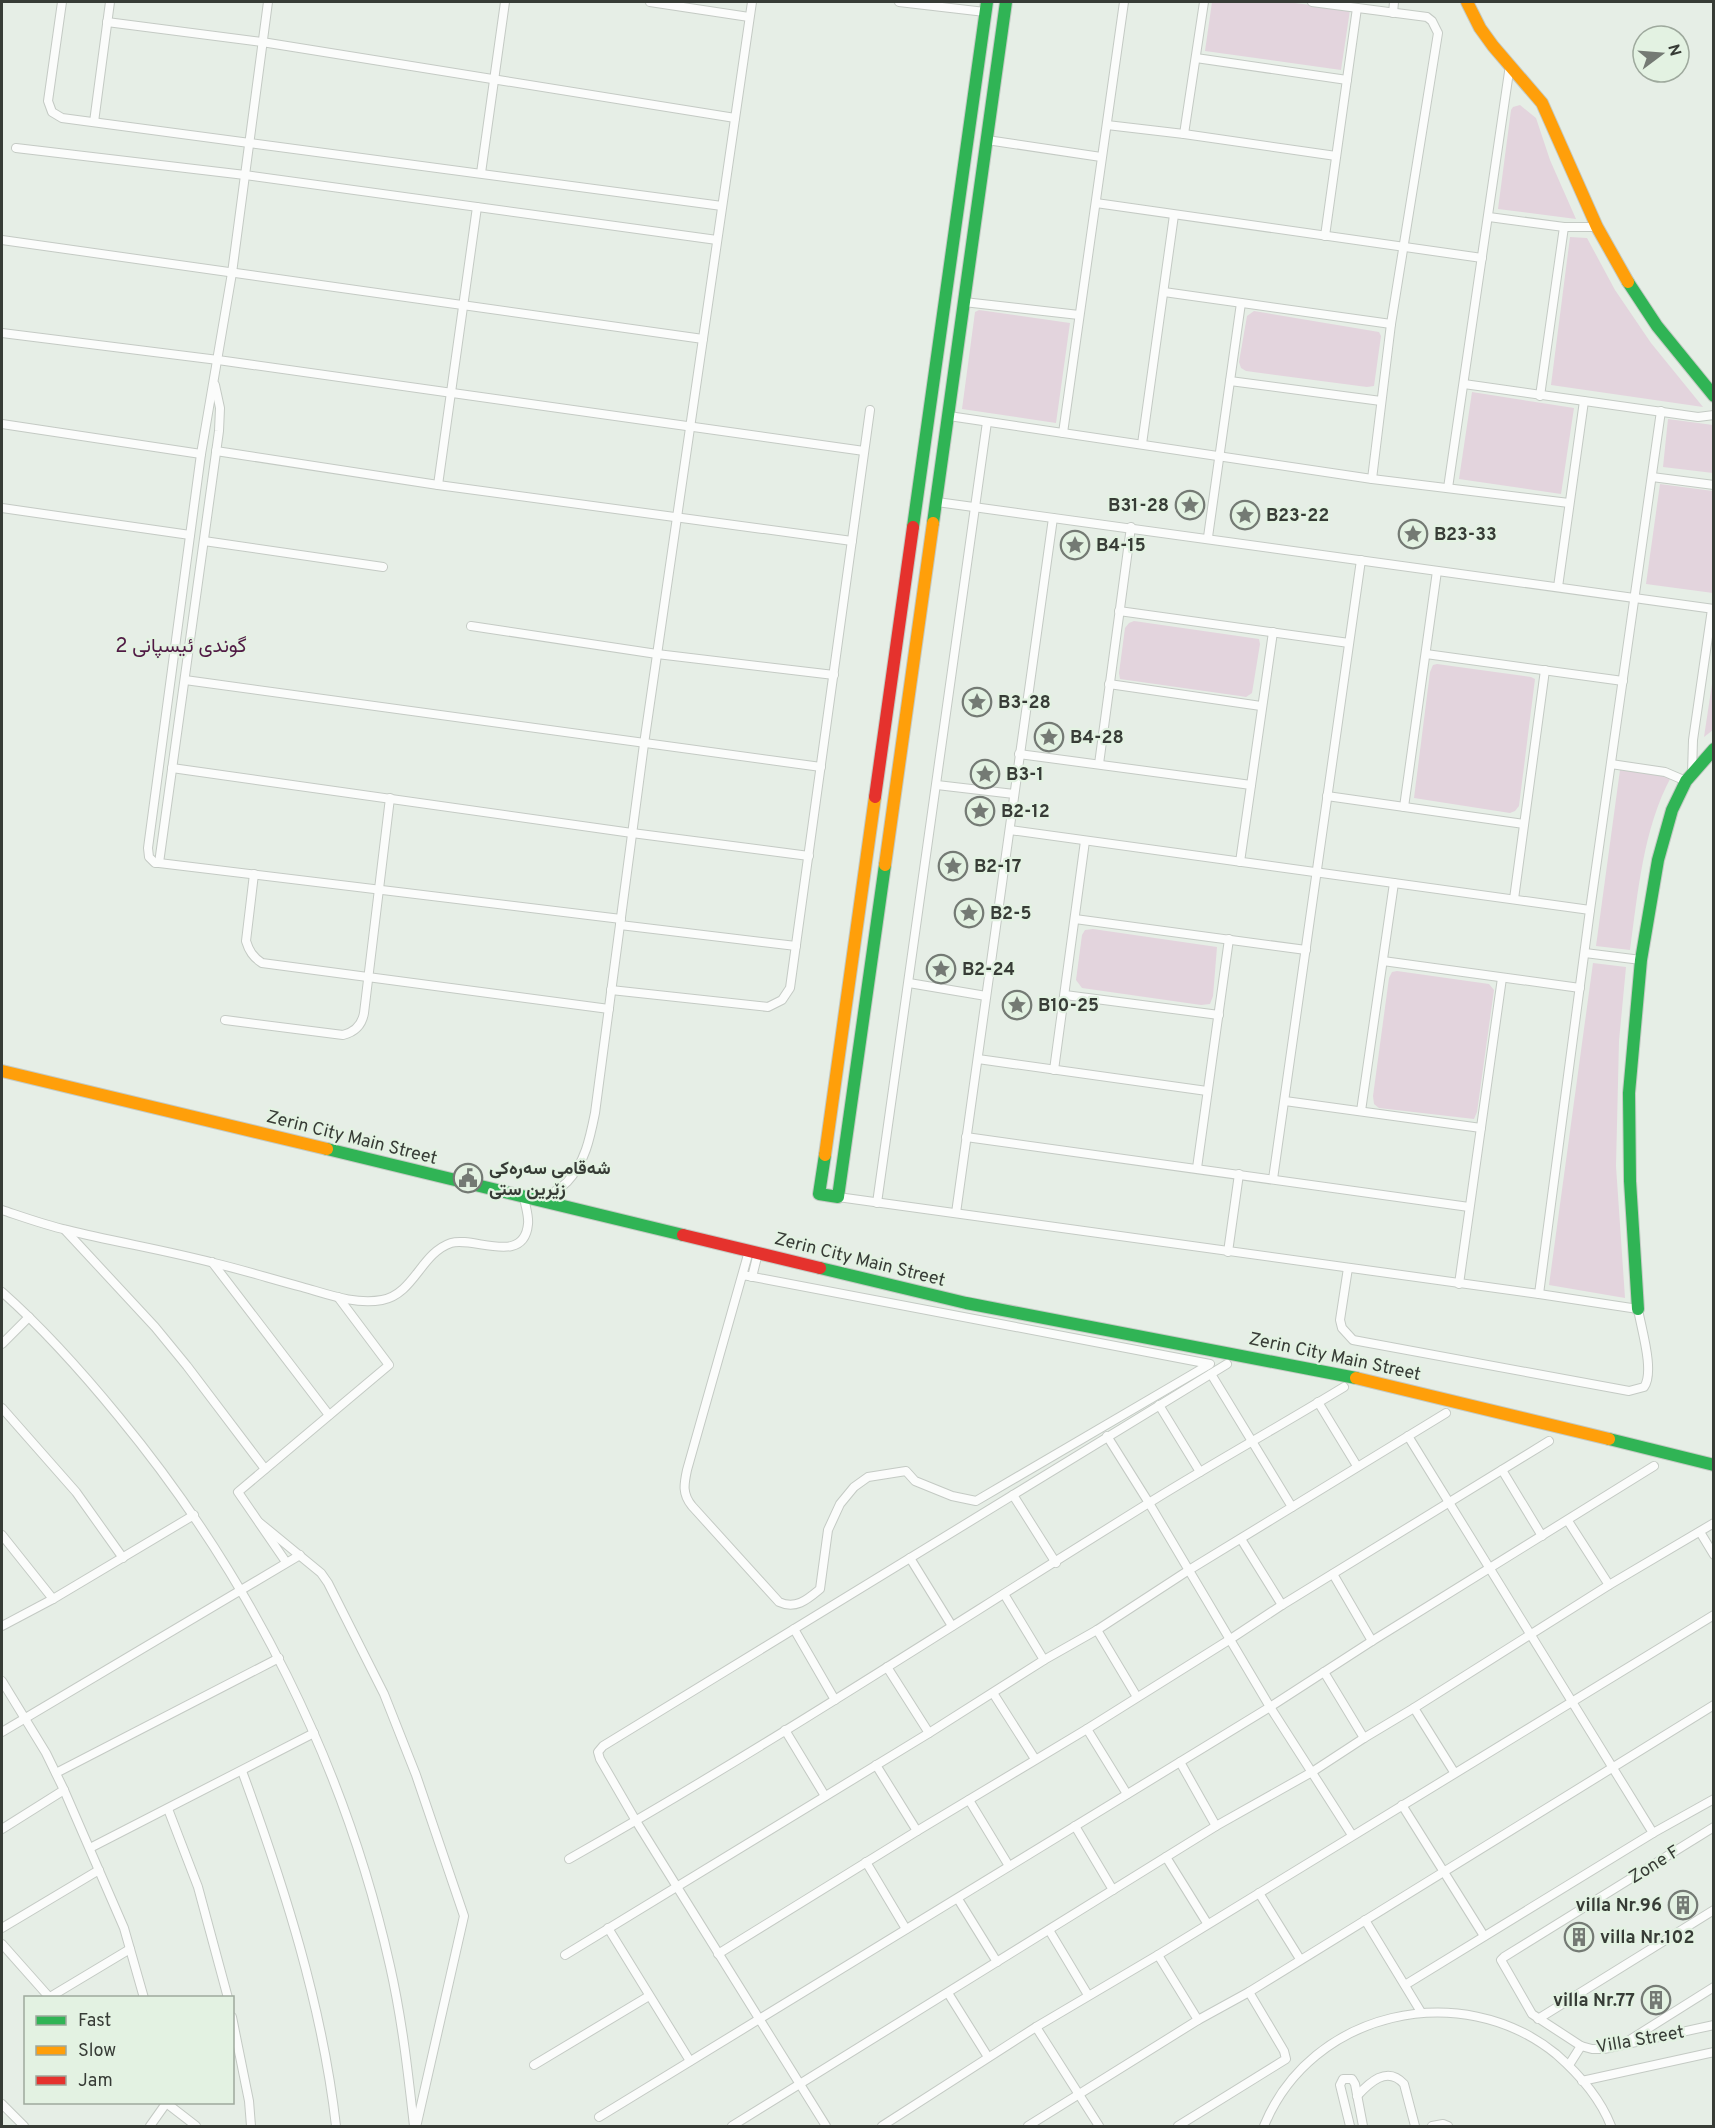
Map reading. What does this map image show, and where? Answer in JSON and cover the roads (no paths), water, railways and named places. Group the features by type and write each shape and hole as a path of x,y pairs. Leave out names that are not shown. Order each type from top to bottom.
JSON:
{"street":[{"path":"62,2 49,95 49,106 52,112 62,118 722,207"},
{"path":"94,122 110,2"},
{"path":"268,2 232,273 201,454 148,848 149,857 159,863 379,888 796,946"},
{"path":"481,173 505,2"},
{"path":"650,2 749,17"},
{"path":"539,1202 566,1183 586,1151 595,1113 644,744 752,2"},
{"path":"899,2 986,7 819,1194 1638,1309"},
{"path":"838,1197 1006,2"},
{"path":"1063,433 1124,2"},
{"path":"1184,134 1204,2"},
{"path":"1312,2 1426,17 1432,21 1438,33 1391,324 1372,479"},
{"path":"1393,13 1394,2"},
{"path":"1467,2 1480,28 1542,103 1596,227 1633,290 1713,396"},
{"path":"1325,236 1357,8"},
{"path":"107,22 262,42 735,117"},
{"path":"1196,58 1347,80"},
{"path":"1448,488 1510,65"},
{"path":"1107,125 1336,156"},
{"path":"987,140 1101,157"},
{"path":"16,148 245,175 717,240"},
{"path":"959,200 978,203"},
{"path":"1096,203 1482,258"},
{"path":"438,485 477,207"},
{"path":"1142,444 1174,215"},
{"path":"1489,217 1564,227 1596,227"},
{"path":"1540,396 1564,227"},
{"path":"2,240 703,339"},
{"path":"1164,292 1391,324"},
{"path":"964,302 1079,315"},
{"path":"1208,537 1241,303"},
{"path":"2,333 218,360 864,451"},
{"path":"159,863 216,451 220,408 214,380"},
{"path":"1230,381 1381,401"},
{"path":"1464,384 1698,417 1713,415"},
{"path":"1558,587 1584,401"},
{"path":"611,990 768,1007 775,1005 787,995 792,978 870,410"},
{"path":"1539,1294 1590,910 1661,411"},
{"path":"949,416 1372,479 1569,504"},
{"path":"877,1203 987,422"},
{"path":"2,424 201,454"},
{"path":"216,451 677,519 852,541"},
{"path":"1652,477 1713,485"},
{"path":"937,502 1208,537 1713,609 1689,777"},
{"path":"2,508 190,534"},
{"path":"956,1213 1010,830 1018,754 1053,518"},
{"path":"1099,764 1131,527"},
{"path":"204,541 383,567"},
{"path":"1274,1179 1360,560"},
{"path":"908,565 928,567"},
{"path":"1404,807 1437,571"},
{"path":"1119,611 1349,643"},
{"path":"471,626 657,654 834,675"},
{"path":"1240,862 1273,632"},
{"path":"1426,654 1623,681"},
{"path":"1514,900 1545,670"},
{"path":"185,680 821,767"},
{"path":"1109,684 1261,706"},
{"path":"1348,1268 1340,1320 1346,1335 1353,1340 1629,1391 1644,1387 1648,1382 1648,1365 1638,1309 1630,1181 1629,1093 1641,960 1662,841 1675,801 1689,777 1713,749"},
{"path":"1018,754 1251,785"},
{"path":"1611,764 1689,777"},
{"path":"172,768 809,856"},
{"path":"937,785 1014,794"},
{"path":"1327,796 1524,824"},
{"path":"225,1020 336,1034 355,1030 363,1019 390,798"},
{"path":"1010,830 1590,910"},
{"path":"1054,1070 1085,841"},
{"path":"868,852 887,855"},
{"path":"254,874 246,941 254,958 262,963 609,1009"},
{"path":"1362,1112 1394,884"},
{"path":"1076,919 1306,950"},
{"path":"1197,1168 1229,939"},
{"path":"1585,953 1641,960"},
{"path":"1383,961 1580,988"},
{"path":"1459,1284 1502,978"},
{"path":"909,983 986,996"},
{"path":"1065,995 1218,1015"},
{"path":"978,1059 1208,1091"},
{"name":"Zerin City Main Street","path":"2,1071 954,1300 1348,1376 1552,1423 1713,1465"},
{"path":"1284,1101 1481,1128"},
{"path":"966,1137 1469,1207"},
{"path":"1228,1252 1239,1174"},
{"path":"2,1210 65,1230 212,1262 338,1297 370,1301 393,1296 409,1283 433,1253 452,1243 463,1241 498,1248 515,1245 521,1240 528,1224 524,1197"},
{"path":"65,1230 161,1335 265,1469"},
{"path":"747,1276 1210,1364 976,1501 952,1496 915,1481 906,1471 868,1477 854,1487 833,1517 828,1530 820,1589 801,1603 785,1605 779,1602 692,1506 685,1493 684,1485 754,1252"},
{"path":"212,1262 329,1415"},
{"path":"2,1292 29,1317 100,1394 150,1454 194,1515 241,1589 279,1658 314,1733 357,1849 390,1965 405,2045 415,2127"},
{"path":"286,1562 238,1492 389,1365 338,1297"},
{"path":"2,1344 29,1317"},
{"path":"826,2127 636,1821 598,1756 600,1749 1227,1364"},
{"path":"1211,1374 1292,1507"},
{"path":"568,1859 636,1821 835,1700 1149,1503 1344,1387"},
{"path":"1318,1402 1357,1466"},
{"path":"1160,1405 1200,1472"},
{"path":"2,1408 76,1492 123,1558"},
{"path":"564,1954 678,1887 1044,1660 1097,1630 1189,1570 1446,1413"},
{"path":"1107,1436 1270,1707 1352,1835"},
{"path":"1408,1436 1653,1833"},
{"path":"718,1954 1087,1729 1282,1605 1549,1441"},
{"path":"599,2116 1270,1707 1654,1466"},
{"path":"1502,1470 1542,1536"},
{"path":"1013,1495 1056,1563"},
{"path":"2,1626 53,1599 194,1515"},
{"path":"1568,1521 1609,1585"},
{"path":"260,1523 313,1565 328,1583 379,1684 416,1775 464,1916 415,2127"},
{"path":"732,2127 1216,1826 1312,1772 1609,1585 1713,1523"},
{"path":"1700,1532 1713,1555"},
{"path":"2,1535 53,1599"},
{"path":"1241,1539 1282,1605"},
{"path":"2,1732 300,1555"},
{"path":"910,1558 952,1626"},
{"path":"1333,1574 1372,1641"},
{"path":"1004,1594 1044,1660"},
{"path":"882,2127 1036,2027 1158,1955 1713,1614"},
{"path":"794,1629 835,1700"},
{"path":"1097,1630 1137,1697"},
{"path":"56,1773 279,1658"},
{"path":"887,1666 928,1733"},
{"path":"1324,1672 1364,1738"},
{"path":"2,1681 64,1790 124,1928 143,1996"},
{"path":"993,1693 1035,1759"},
{"path":"1028,2127 1198,2020 1249,1992 1713,1705"},
{"path":"1414,1708 1454,1772"},
{"path":"1087,1729 1127,1794"},
{"path":"785,1730 825,1796"},
{"path":"90,1848 314,1733"},
{"path":"1180,1762 1216,1826"},
{"path":"876,1765 917,1831"},
{"path":"242,1770 272,1852 304,1958 322,2043 336,2127"},
{"path":"2,1829 64,1790"},
{"path":"1405,1985 1653,1833 1713,1799"},
{"path":"969,1800 1009,1866"},
{"path":"1402,1805 1484,1936"},
{"path":"168,1809 198,1887 227,1996"},
{"path":"1075,1826 1113,1890"},
{"name":"Zone F","path":"1538,2019 1526,2006 1501,1960 1713,1827"},
{"path":"1166,1857 1207,1923"},
{"path":"866,1862 906,1929"},
{"path":"2,1928 99,1870"},
{"path":"1259,1893 1300,1959"},
{"path":"958,1899 997,1962"},
{"path":"1538,2019 1713,1910"},
{"path":"1365,1920 1421,2012"},
{"path":"608,1928 690,2061"},
{"path":"1048,1930 1088,1995"},
{"path":"2,1944 49,1996"},
{"path":"52,1996 130,1949"},
{"path":"1158,1955 1198,2020"},
{"path":"1623,2044 1713,1987"},
{"path":"1178,2127 1286,2059 1284,2050 1249,1992"},
{"path":"948,1993 988,2057"},
{"path":"534,2065 649,1996"},
{"path":"1264,2127 1280,2097 1298,2073 1324,2050 1353,2031 1386,2019 1421,2012 1452,2012 1484,2018 1515,2029 1544,2044 1569,2065 1590,2090 1611,2127"},
{"name":"Villa Street","path":"1538,2019 1581,2046 1598,2049 1713,2025"},
{"path":"234,2027 249,2101 251,2127"},
{"path":"1036,2027 1099,2127"},
{"path":"1569,2065 1581,2046"},
{"path":"1582,2081 1713,2052"},
{"path":"1357,2096 1372,2081 1381,2077 1392,2076 1400,2079 1404,2084 1415,2127"},
{"path":"1350,2127 1340,2085 1343,2079 1352,2079 1363,2127"},
{"path":"2,2104 24,2127"},
{"path":"150,2127 166,2104"},
{"path":"168,2104 196,2127"},
{"path":"1432,2127 1446,2124 1448,2127"}],"place":[{"name":"B31-28","path":"1190,505"},
{"name":"B23-22","path":"1245,515"},
{"name":"B23-33","path":"1413,534"},
{"name":"B4-15","path":"1075,545"},
{"name":"B3-28","path":"977,702"},
{"name":"B4-28","path":"1049,737"},
{"name":"B3-1","path":"985,774"},
{"name":"B2-12","path":"980,811"},
{"name":"B2-17","path":"953,866"},
{"name":"B2-5","path":"969,913"},
{"name":"B2-24","path":"941,969"},
{"name":"B10-25","path":"1017,1005"},
{"name":"شەقامی سەرەکی زێرین ستی","path":"468,1178"},
{"name":"villa Nr.96","path":"1683,1905"},
{"name":"villa Nr.102","path":"1579,1937"},
{"name":"villa Nr.77","path":"1656,2000"}],"district":[{"name":"گوندی ئیسپانی 2","path":"181,645"}]}
